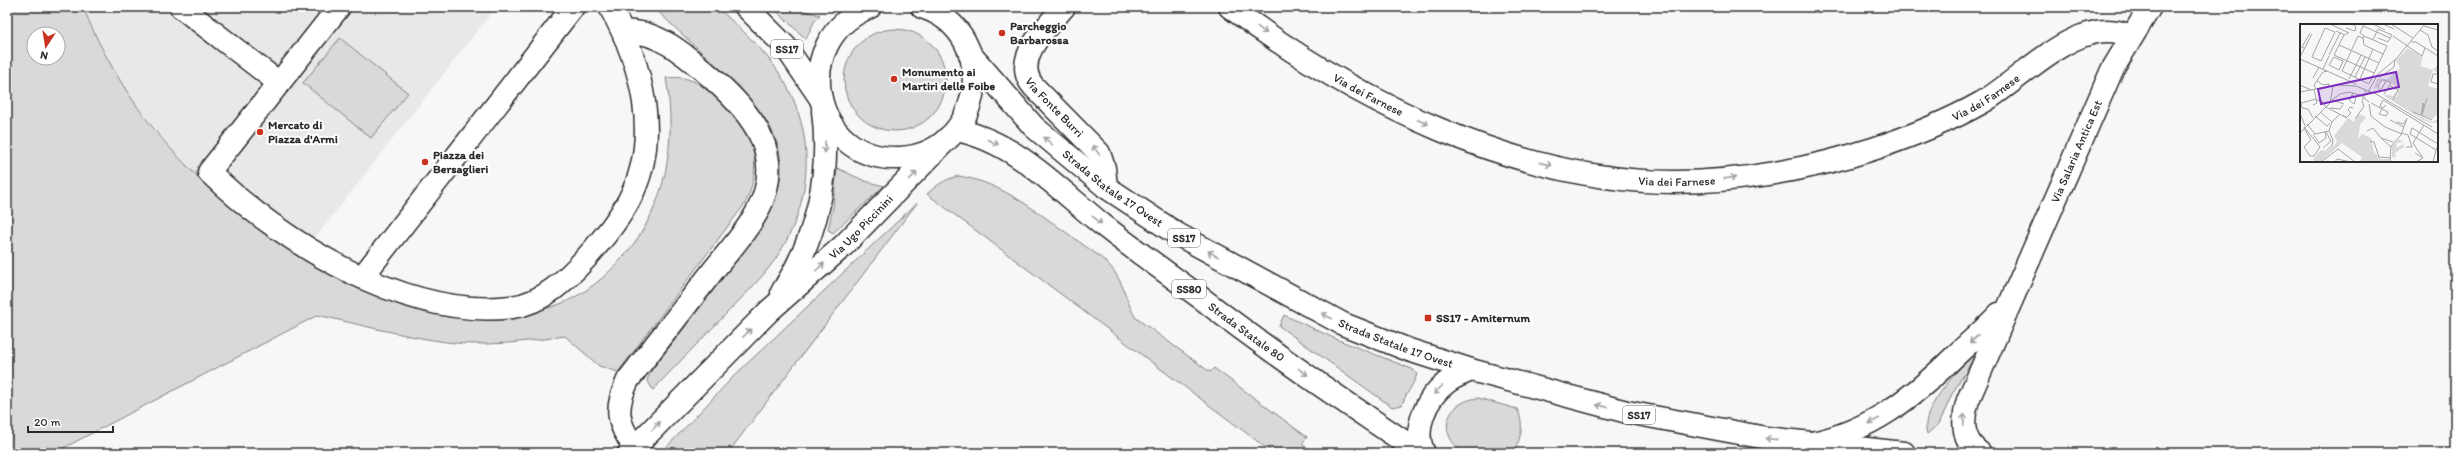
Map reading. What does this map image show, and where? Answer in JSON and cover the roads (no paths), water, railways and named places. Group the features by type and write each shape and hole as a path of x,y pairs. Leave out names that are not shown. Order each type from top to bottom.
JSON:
{"street":[{"path":"181,7 279,83"},
{"path":"339,7 209,172 254,212 306,249 400,292 428,301 460,307 489,308 512,307 531,302 543,296 565,280 601,241 630,199 641,166 646,128 644,103 634,57 624,32 610,7"},
{"path":"363,276 573,7"},
{"name":"SS17","path":"746,7 789,51 822,102"},
{"name":"Via Ugo Piccinini","path":"769,311 793,274 815,225 825,166 819,67 830,39 851,17 870,7"},
{"path":"822,102 840,135 858,148 878,156 910,157 930,150 952,134 967,113 973,94 974,74 970,54 961,37 949,23 934,12 922,7"},
{"name":"Via Fonte Burri","path":"1064,7 1043,32 1028,56 1027,70 1030,81 1099,153 1104,168 1106,187"},
{"name":"Via dei Farnese","path":"1230,7 1299,55 1359,90 1416,119 1475,143 1563,168 1624,178 1674,182 1722,179 1782,170 1870,150 1978,105 2008,86 2056,50 2083,35 2103,31 2130,36"},
{"name":"Via Salaria Antica Est","path":"1980,453 1967,440 1964,414 1968,400 2010,300 2112,70 2130,36 2150,7"},
{"path":"624,32 639,31 655,38 694,64 725,90 749,116 763,140 768,163 767,186 751,221 624,388 620,405 620,420 632,450"},
{"name":"Strada Statale 17 Ovest","path":"970,54 1012,105 1038,132 1106,187 1177,234 1303,304 1375,338 1471,370 1657,419 1719,431 1810,444 1904,453"},
{"name":"Via Ugo Piccinini","path":"632,450 769,311 843,246 952,134"},
{"name":"Strada Statale 80","path":"952,134 979,136 1019,157 1106,227 1202,300 1340,399 1421,453"},
{"name":"Via Salaria Antica Est","path":"1810,444 1866,425 1904,402 1981,333 2010,300"},
{"path":"1424,453 1420,434 1427,406 1435,393 1446,383 1471,370"}],"place":[{"name":"Parcheggio Barbarossa","path":"1002,33"},
{"name":"Monumento ai Martiri delle Foibe","path":"894,79"},
{"name":"Mercato di Piazza d'Armi","path":"260,132"},
{"name":"Piazza dei Bersaglieri","path":"425,162"},
{"name":"SS17 - Amiternum","path":"1428,318"}]}
